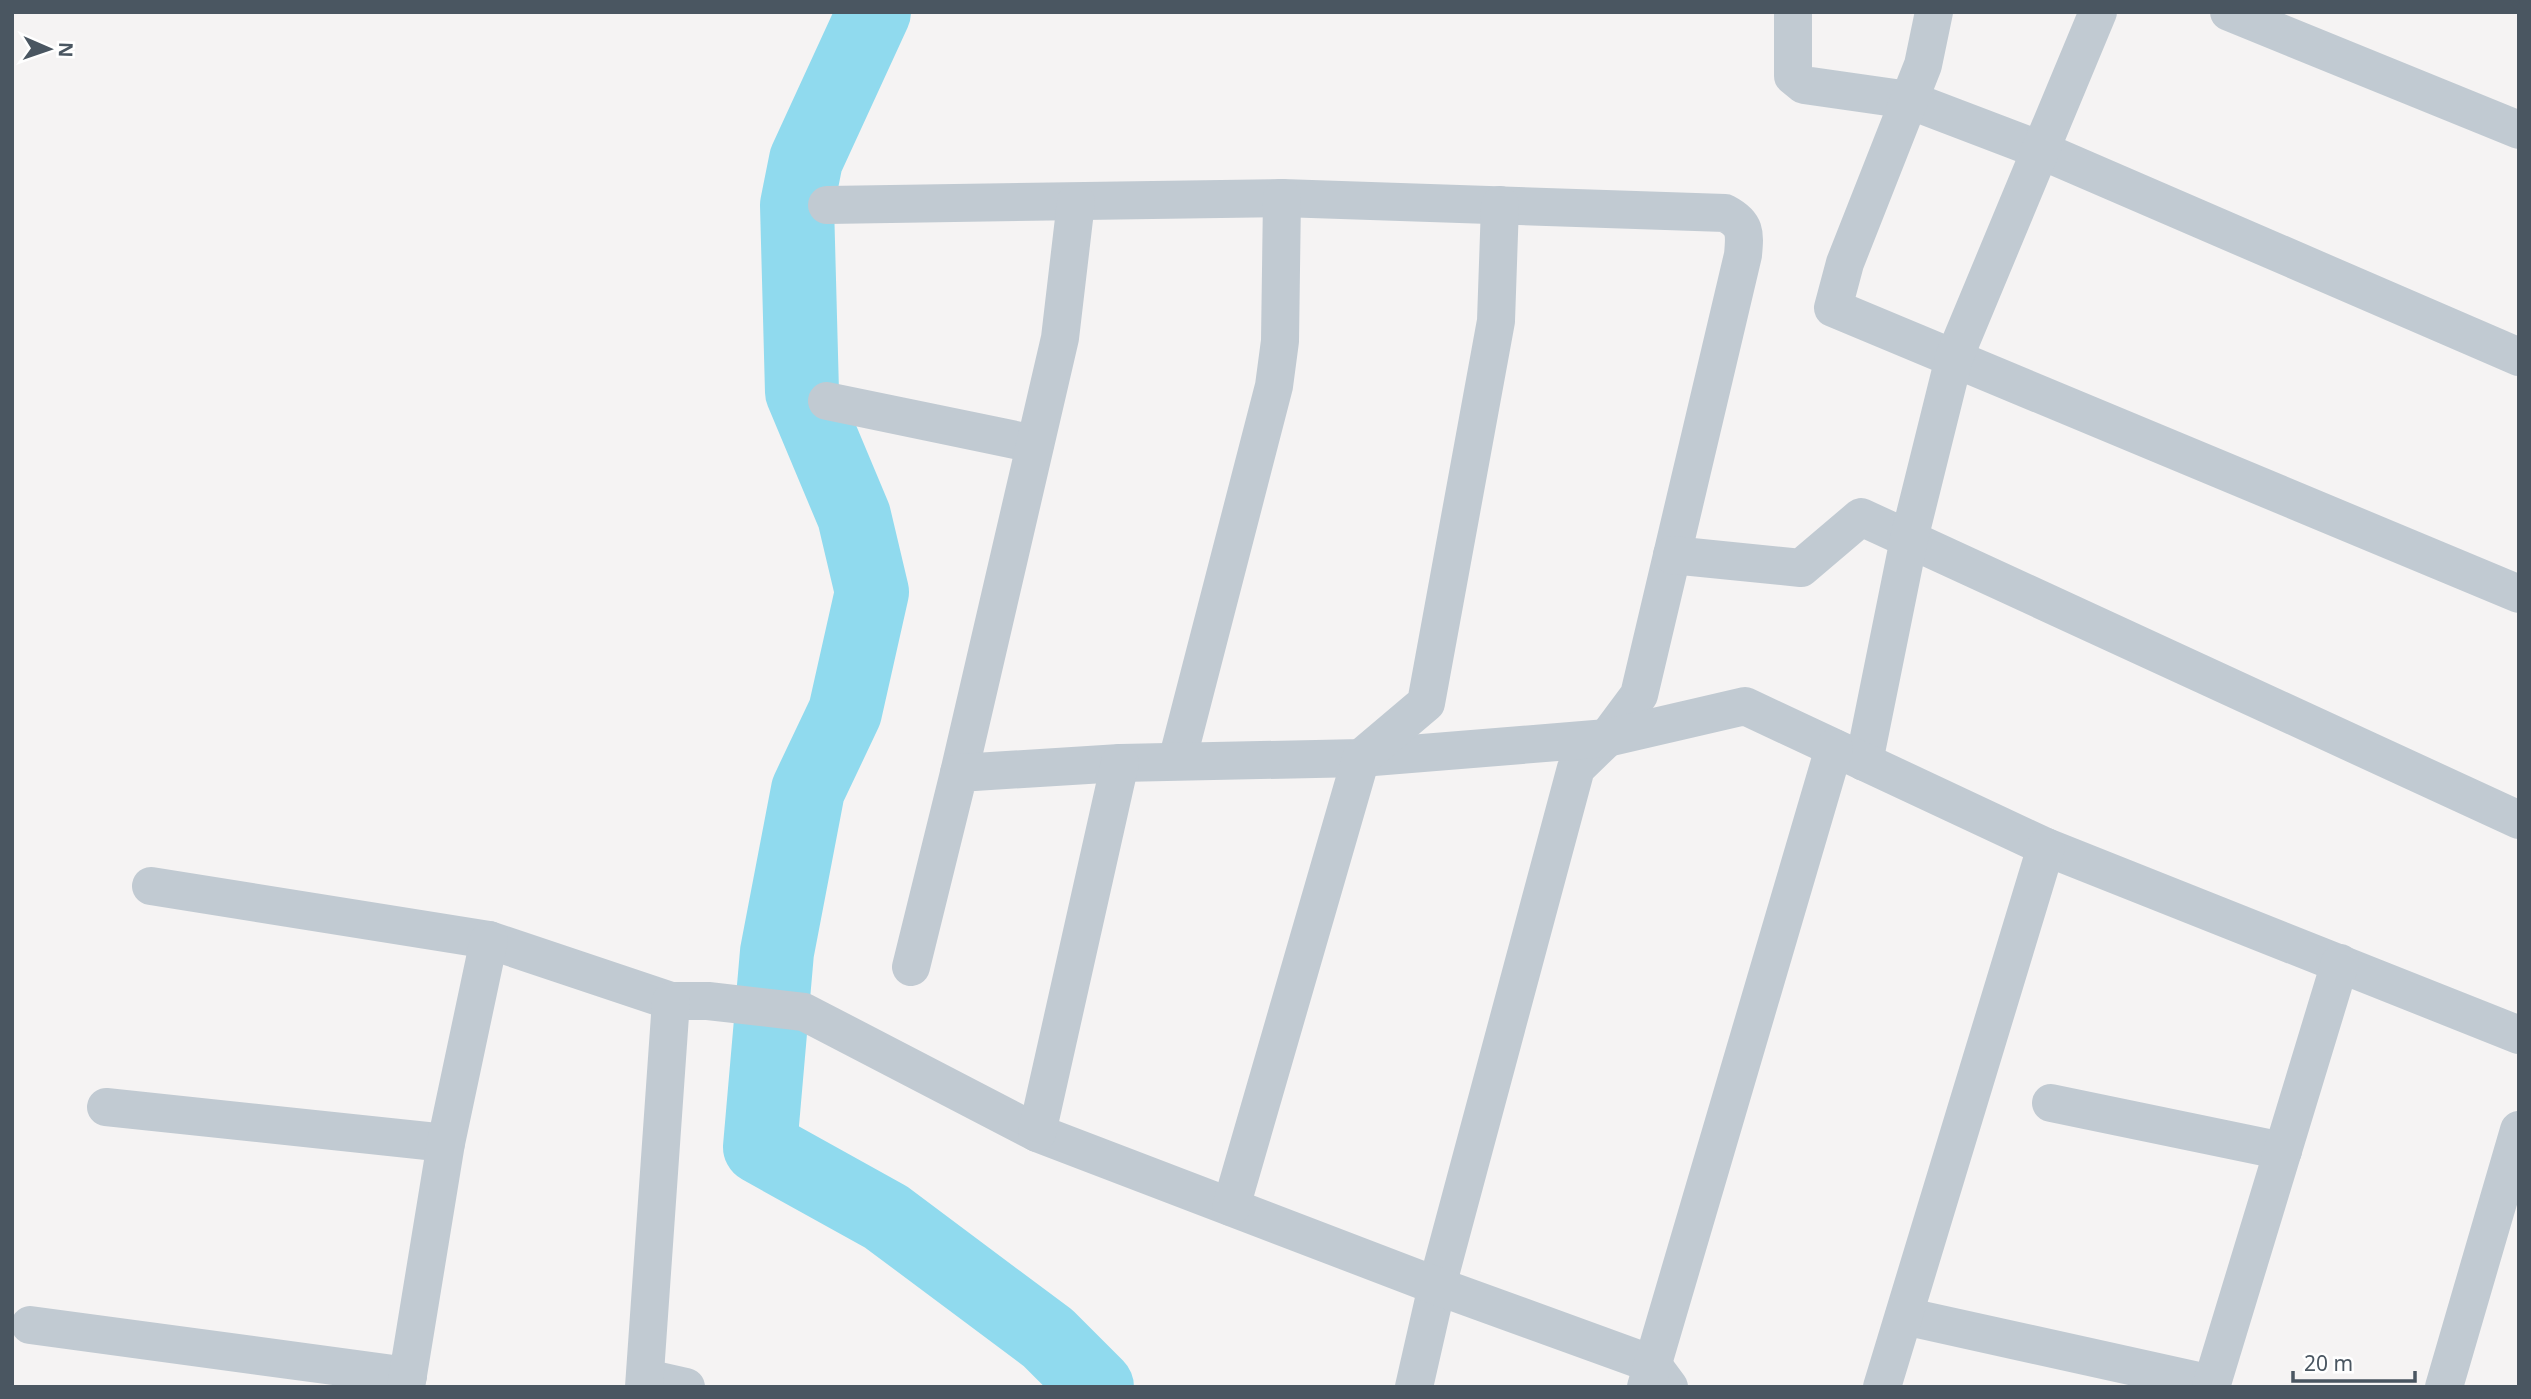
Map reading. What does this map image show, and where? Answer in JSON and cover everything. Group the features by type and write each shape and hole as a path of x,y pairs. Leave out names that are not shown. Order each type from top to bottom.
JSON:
{"street":[{"path":"1793,12 1793,76 1804,85 1909,100 2040,150 2519,357"},
{"path":"1934,12 1923,65 1845,263 1833,308 2519,594"},
{"path":"151,886 489,940 671,1001 708,1001 804,1012 1037,1133 1437,1286 1655,1379 1849,755 1909,539 1954,358 2098,12"},
{"path":"2230,12 2519,130"},
{"path":"1177,761 1274,386 1280,341 1282,198"},
{"path":"827,205 1282,198 1725,213 1737,219 1745,233 1744,255 1639,695 1607,738 1576,768 1437,1286 1413,1387"},
{"path":"911,967 1060,338 1076,202"},
{"path":"1231,1207 1361,758 1426,703 1496,321 1500,205"},
{"path":"827,401 1035,444"},
{"path":"1672,555 1801,568 1861,517 2519,821"},
{"path":"959,773 1120,763 1361,758 1607,738 1745,706 2046,847 2519,1035"},
{"path":"1037,1133 1120,763"},
{"path":"1882,1387 2046,847"},
{"path":"30,1325 407,1382 446,1143 489,940"},
{"path":"1904,1316 2212,1385 2340,963"},
{"path":"671,1001 645,1382 686,1387"},
{"path":"2051,1103 2283,1151"},
{"path":"106,1107 446,1143"},
{"path":"2444,1387 2511,1186 2519,1129"}],"waterway":[{"path":"874,12 806,160 797,205 802,392 854,516 872,592 845,712 808,790 777,952 760,1147 886,1217 1048,1338 1097,1387"}]}
